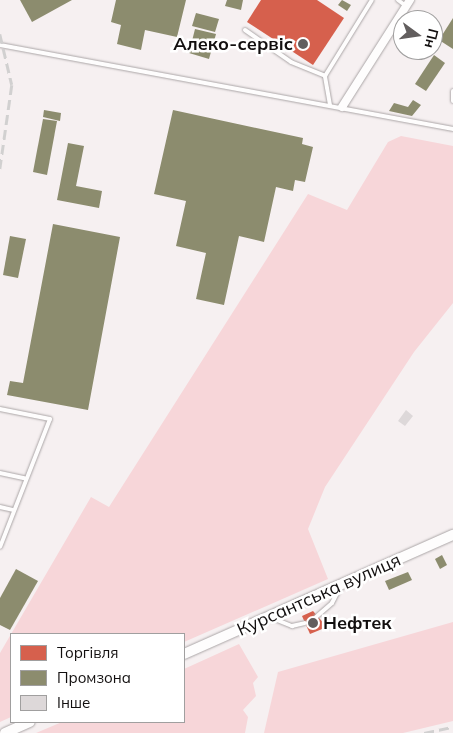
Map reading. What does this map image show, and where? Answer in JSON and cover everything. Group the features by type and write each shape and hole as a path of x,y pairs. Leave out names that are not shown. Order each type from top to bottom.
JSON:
{"street":[{"path":"342,108 408,3"},
{"name":"Курсантська вулиця","path":"185,654 453,535"},
{"path":"5,733 28,723"}],"lane":[{"path":"330,105 325,76 372,0"},
{"path":"398,0 408,3"},
{"path":"245,30 307,71 325,76"},
{"path":"0,45 330,105 453,130"},
{"path":"453,91 453,101"},
{"path":"0,409 50,419 24,478 0,547"},
{"path":"0,473 24,478"},
{"path":"0,507 13,510"},
{"path":"316,617 332,603 341,586"},
{"path":"270,617 292,626 305,623"}],"shaded area":[{"path":"401,136 453,146 453,303 414,352 325,487 308,529 328,579 185,642 185,633 12,633 91,497 109,507 308,194 347,210 388,142"},
{"path":"453,622 453,721 403,733 264,733 278,672"},
{"path":"10,636 10,717 0,722 0,653"},
{"path":"239,644 258,677 253,683 256,696 243,710 248,717 245,733 36,733 60,723 185,723 185,669"}],"building: Торгівля":[{"name":"Алеко-сервіс","path":"261,0 317,0 344,18 313,65 247,22"},
{"name":"Нефтек","path":"313,611 327,627 310,634 302,616"}],"building: Промзона":[{"path":"20,0 72,0 32,22"},
{"path":"116,0 186,0 177,37 145,30 141,50 117,44 121,25 111,22"},
{"path":"227,0 243,0 241,10 225,6"},
{"path":"342,0 351,5 347,11 338,5"},
{"path":"196,13 219,19 215,32 192,26"},
{"path":"453,18 453,49 443,43 443,34"},
{"path":"195,29 216,34 209,59 189,53"},
{"path":"431,60 441,60 445,63 426,91 415,84"},
{"path":"413,100 421,105 412,116 389,111 394,103 408,107"},
{"path":"44,110 61,113 60,121 43,117"},
{"path":"173,110 303,138 302,144 313,147 305,182 295,180 293,191 276,187 264,242 239,236 224,305 196,299 206,253 176,246 186,201 154,194"},
{"path":"43,119 57,121 47,175 33,172"},
{"path":"68,143 84,146 76,186 102,191 99,208 57,200"},
{"path":"53,224 120,237 88,410 7,395 10,381 23,383"},
{"path":"10,236 26,239 18,278 3,275"},
{"path":"442,555 447,565 440,569 435,559"},
{"path":"16,569 38,581 10,630 0,625 0,598"},
{"path":"408,572 412,580 389,590 385,581"}],"building: Інше":[{"path":"406,410 413,416 405,426 398,421"}],"railway":[{"path":"0,34 12,85 0,169"},
{"path":"424,733 453,727"}],"place":[{"name":"Алеко-сервіс","path":"303,44"},
{"name":"Нефтек","path":"313,623"}]}
